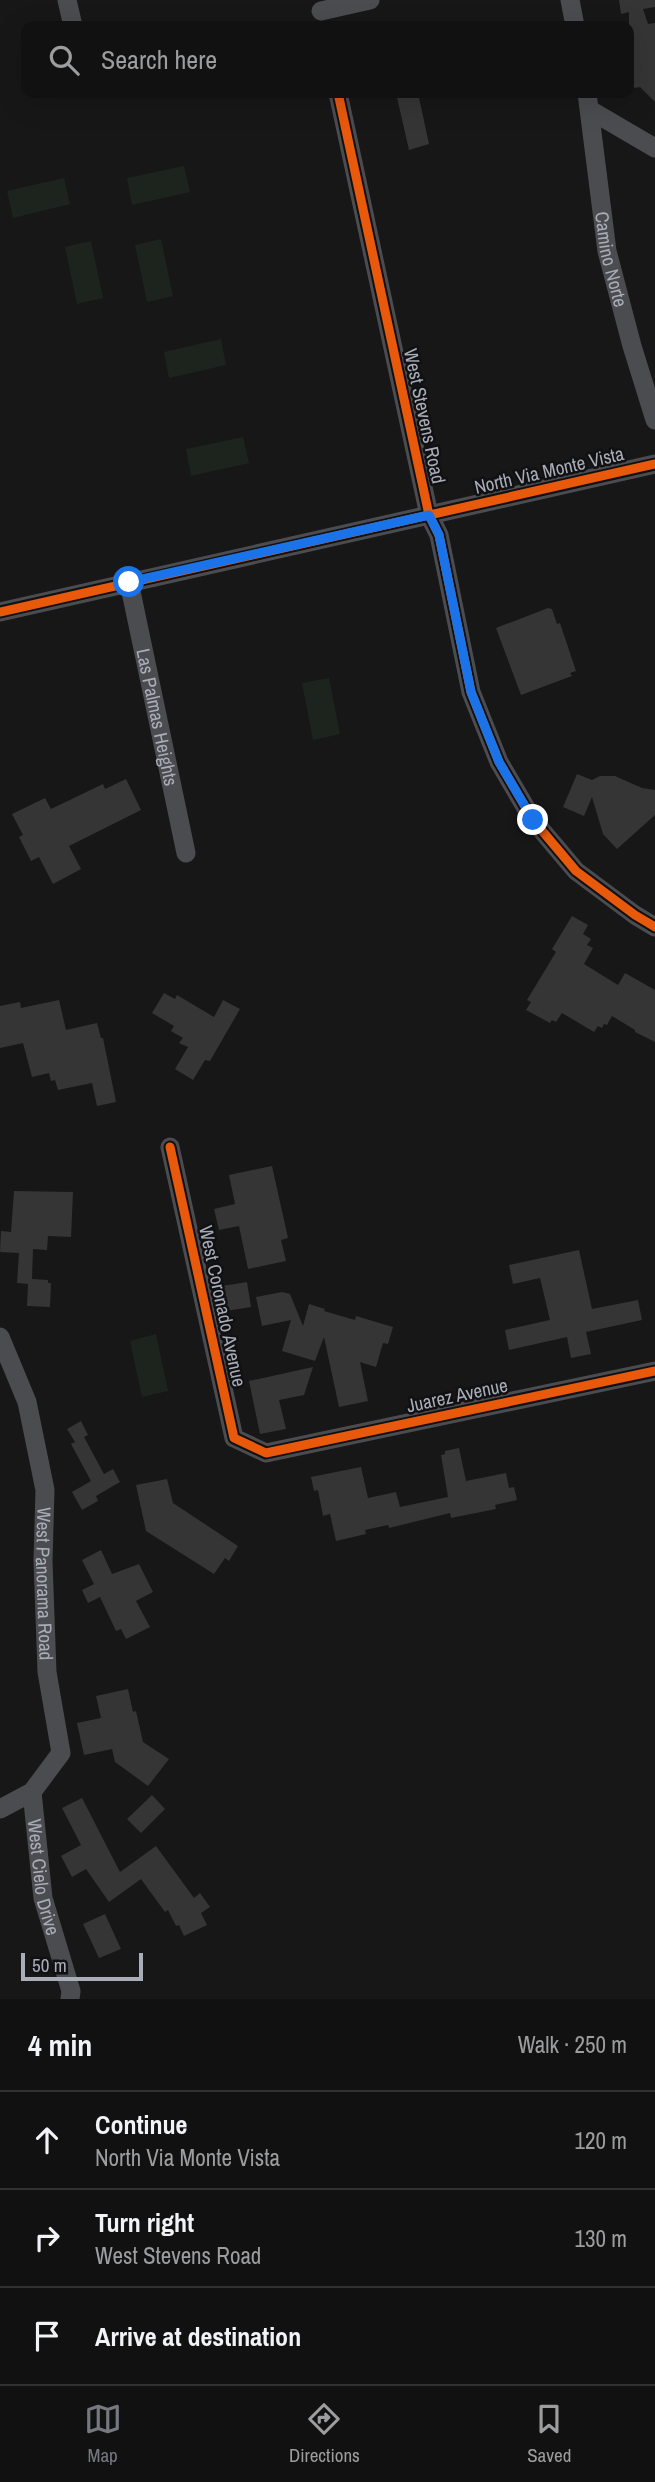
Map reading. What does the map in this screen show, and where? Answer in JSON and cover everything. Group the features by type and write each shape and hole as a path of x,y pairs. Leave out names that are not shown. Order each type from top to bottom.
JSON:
{"street":[{"path":"67,0 72,21"},
{"path":"321,12 370,0"},
{"path":"570,0 574,21"},
{"name":"West Stevens Road","path":"339,98 429,515 439,535 471,692 499,762 533,820 576,871 655,928"},
{"path":"589,101 655,148"},
{"name":"Camino Norte","path":"589,101 607,251 655,420"},
{"name":"North Via Monte Vista","path":"0,612 655,464"},
{"name":"Las Palmas Heights","path":"129,582 186,853"},
{"name":"West Coronado Avenue","path":"170,1147 234,1438 266,1453"},
{"name":"West Panorama Road","path":"0,1337 27,1402 45,1490 43,1561 47,1672 61,1754 32,1792 0,1809"},
{"name":"Juarez Avenue","path":"266,1453 655,1371"},
{"name":"West Cielo Drive","path":"32,1792 43,1898 71,1991 70,1999"}],"shaded area":[{"path":"184,166 190,192 132,205 127,178"},
{"path":"64,178 70,204 13,218 7,191"},
{"path":"161,239 173,296 147,302 135,245"},
{"path":"91,241 103,298 77,304 65,247"},
{"path":"221,339 226,365 169,378 164,352"},
{"path":"243,437 249,463 191,476 186,449"},
{"path":"329,678 340,734 313,740 302,683"},
{"path":"156,1334 168,1391 142,1397 130,1341"}],"building":[{"path":"619,0 655,0 655,7 643,9 648,24 655,23 655,102 640,87 634,87 634,21 629,21 629,12 621,14"},
{"path":"397,98 419,98 429,144 409,150"},
{"path":"548,608 552,609 557,624 560,623 576,671 570,673 572,676 521,695 496,628"},
{"path":"577,774 592,780 600,776 615,776 642,788 655,790 655,815 617,849 603,834 592,797 584,816 563,807"},
{"path":"126,779 141,810 69,846 81,869 53,884 39,857 31,861 19,837 23,835 12,814 45,798 51,809 103,784 105,789"},
{"path":"572,916 588,925 583,934 591,939 587,945 593,948 584,964 618,985 625,973 655,990 655,1042 612,1016 607,1025 604,1024 602,1028 598,1026 594,1032 562,1013 556,1022 552,1020 550,1023 526,1010 531,1002 527,1000 556,952 552,949"},
{"path":"164,993 175,999 177,995 214,1017 223,1000 240,1009 210,1061 205,1060 193,1080 175,1069 188,1047 179,1043 183,1038 171,1031 174,1026 152,1013"},
{"path":"59,1000 66,1030 97,1023 103,1038 116,1102 97,1106 92,1083 58,1090 49,1073 32,1077 23,1043 0,1048 0,1006 20,1002 21,1008"},
{"path":"272,1166 288,1238 281,1240 286,1261 248,1269 239,1226 219,1230 214,1209 235,1204 229,1175"},
{"path":"14,1191 73,1192 71,1237 48,1236 47,1250 33,1249 32,1279 48,1280 48,1283 51,1283 50,1307 27,1306 28,1284 17,1283 19,1253 0,1252 1,1231 11,1232"},
{"path":"579,1250 592,1309 638,1300 642,1320 586,1332 591,1354 571,1358 567,1337 509,1350 505,1330 550,1320 540,1278 513,1284 509,1265"},
{"path":"247,1282 251,1307 220,1312 216,1287"},
{"path":"282,1292 290,1294 303,1326 309,1304 355,1320 356,1316 393,1327 388,1344 383,1343 376,1367 360,1362 368,1401 339,1407 324,1337 315,1361 282,1351 291,1320 262,1326 256,1297"},
{"path":"313,1367 304,1395 279,1400 286,1429 260,1434 249,1381"},
{"path":"81,1421 88,1435 84,1437 104,1474 113,1469 120,1482 96,1496 98,1501 82,1510 72,1492 91,1481 71,1444 75,1442 67,1429"},
{"path":"459,1448 466,1481 506,1473 509,1488 514,1487 517,1500 495,1505 496,1509 451,1518 450,1513 389,1528 388,1525 365,1530 366,1534 336,1541 330,1514 323,1516 318,1490 314,1491 311,1477 361,1467 368,1498 396,1492 400,1507 448,1497 441,1455 445,1454 445,1451"},
{"path":"167,1479 173,1503 238,1546 229,1561 225,1558 214,1574 146,1531 136,1485"},
{"path":"101,1550 112,1574 139,1564 153,1592 136,1601 150,1627 126,1639 121,1629 116,1631 100,1597 88,1603 82,1590 94,1584 82,1560"},
{"path":"128,1689 143,1742 169,1759 148,1786 115,1762 112,1749 84,1755 77,1723 101,1718 96,1696"},
{"path":"152,1795 165,1809 141,1833 127,1819"},
{"path":"82,1798 120,1872 156,1846 194,1898 200,1893 210,1907 201,1913 207,1925 184,1936 168,1910 165,1912 141,1879 109,1902 86,1869 72,1877 61,1856 81,1845 62,1808"},
{"path":"105,1914 121,1949 99,1958 83,1924"}],"cycle path":[{"path":"339,98 429,515 439,535 471,692 499,762 533,820 576,871 655,927"},
{"path":"0,612 655,464"},
{"path":"170,1147 234,1438 266,1453 655,1371"}],"route":[{"path":"129,582 429,515 439,535 471,692 499,762 533,820"}]}
